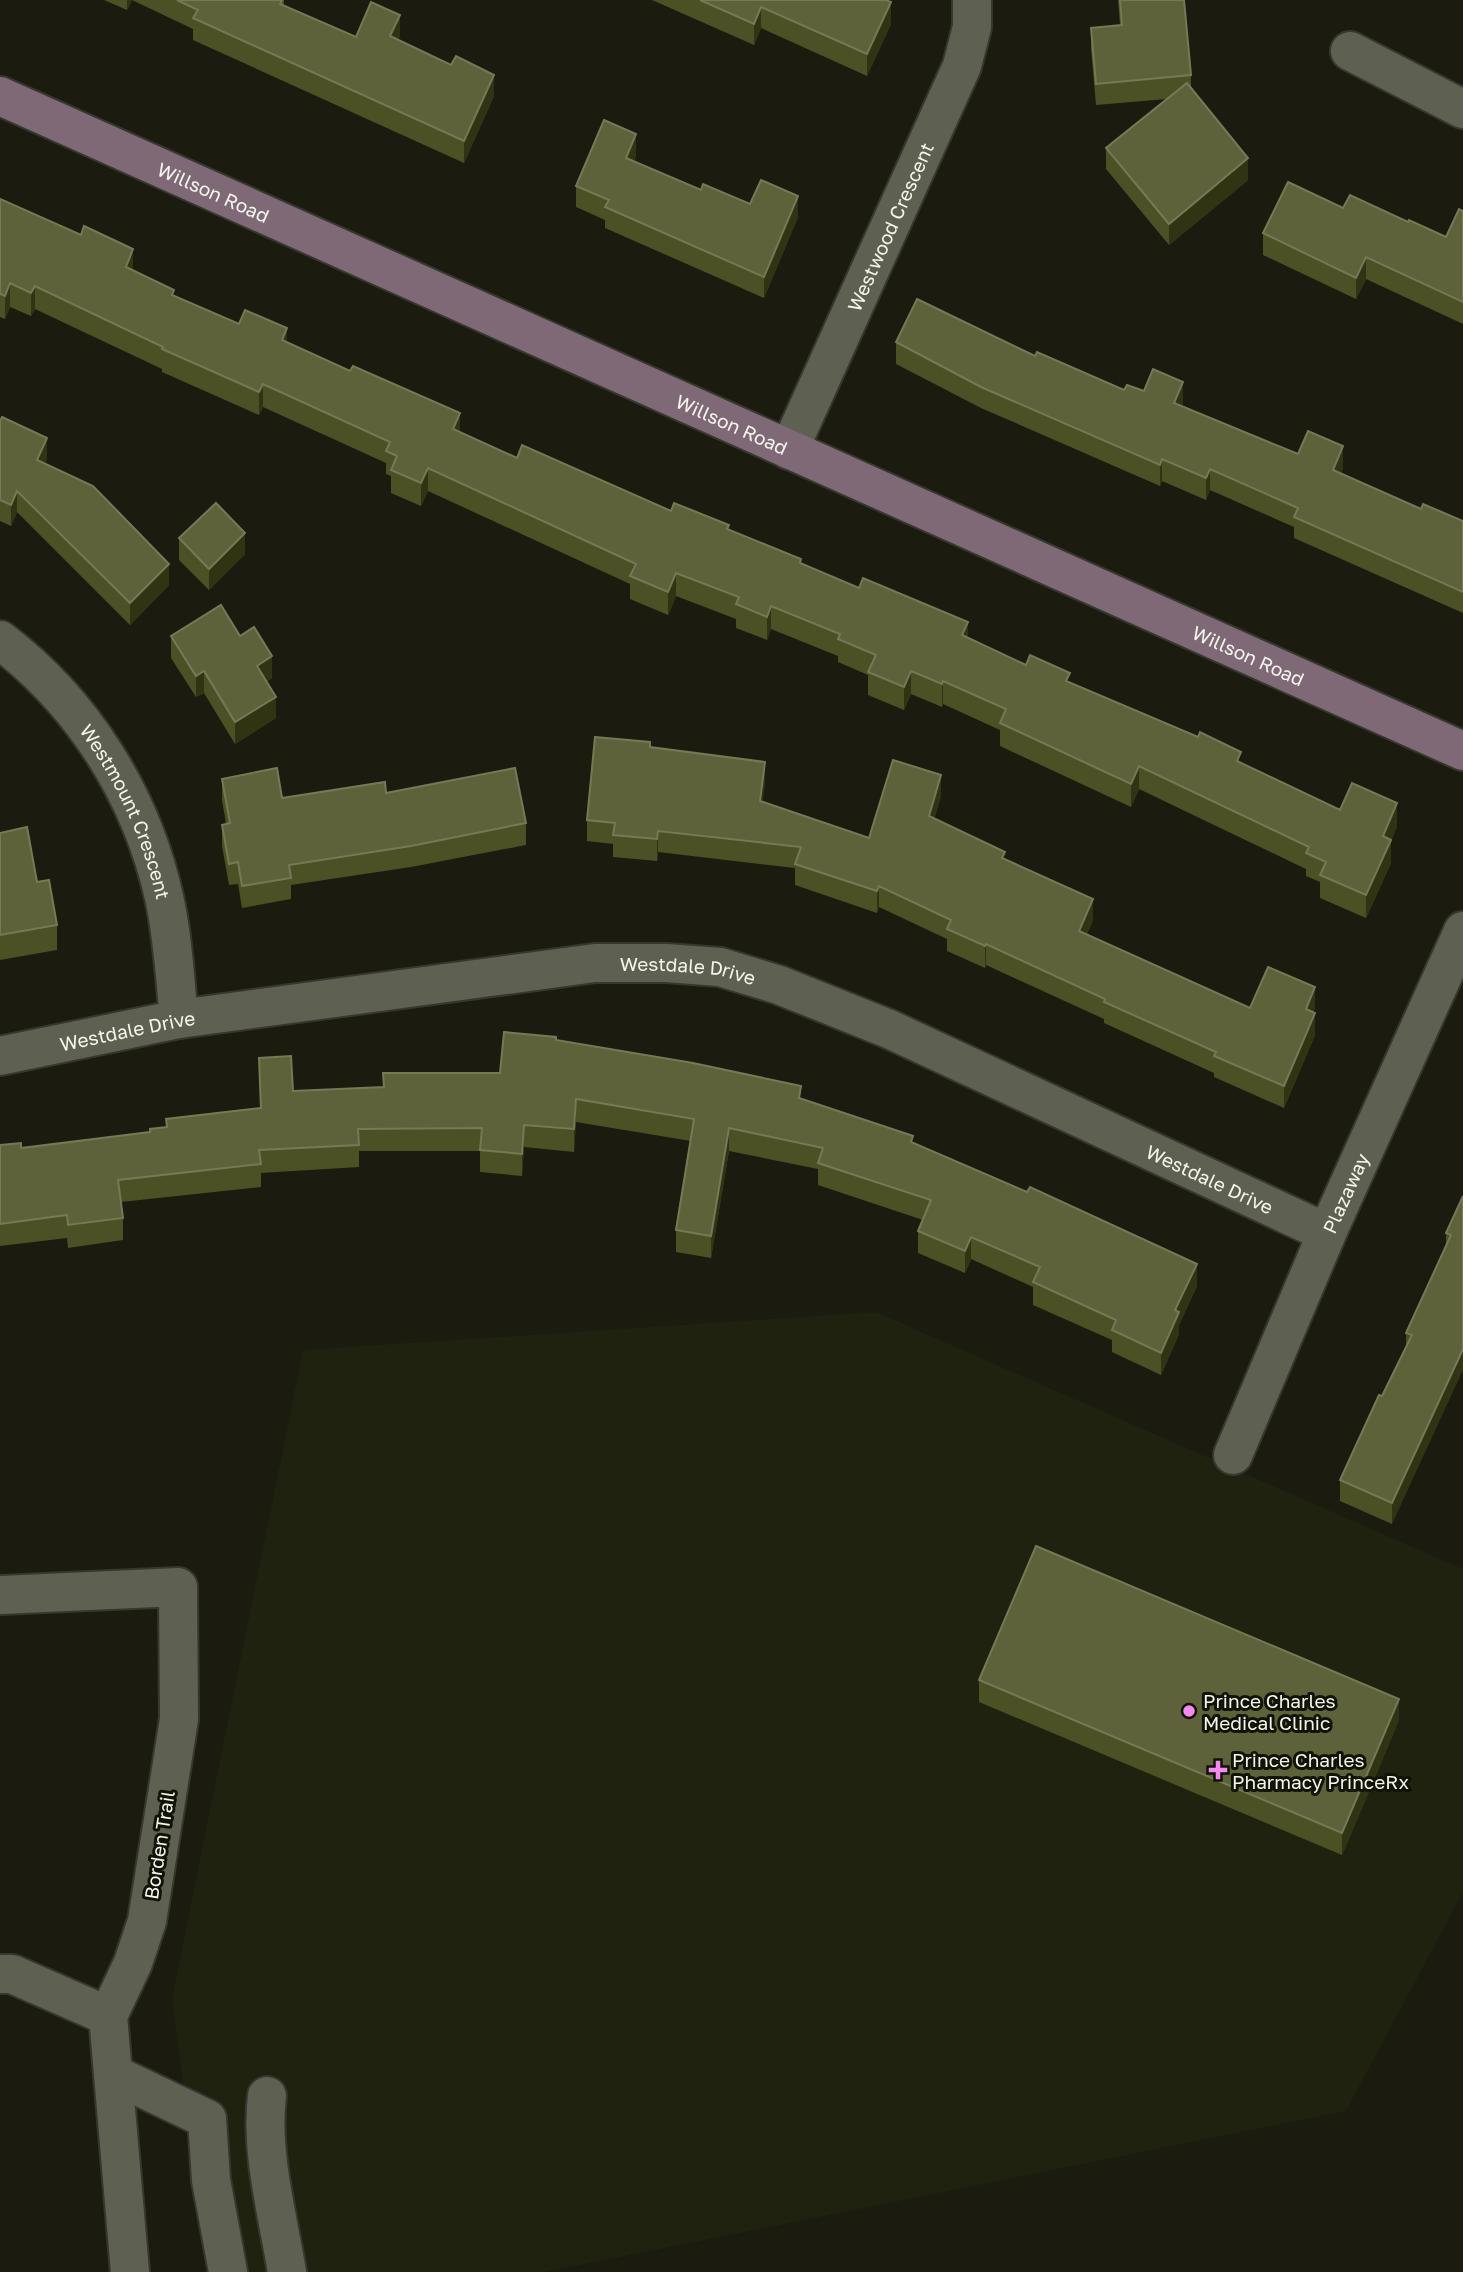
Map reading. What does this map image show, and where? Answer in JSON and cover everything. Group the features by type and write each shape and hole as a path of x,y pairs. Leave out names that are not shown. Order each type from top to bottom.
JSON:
{"street":[{"name":"Westwood Crescent","path":"789,450 962,66 972,27 972,0"},
{"path":"1350,51 1463,109"},
{"name":"Willson Road","path":"0,96 1463,751"},
{"name":"Westmount Crescent","path":"0,640 40,674 66,701 89,730 128,793 147,839 164,898 171,935 179,1020"},
{"name":"Plazaway","path":"1233,1455 1327,1233 1463,931"},
{"name":"Westdale Drive","path":"0,1056 179,1020 595,963 666,963 720,967 803,993 889,1029 1327,1233"},
{"name":"Borden Trail","path":"0,1595 178,1587 178,1719 148,1922 133,1963 108,2015"},
{"path":"0,1974 12,1974 108,2015 130,2272"},
{"path":"113,2074 206,2119 266,2106 272,2182 287,2272"},
{"path":"206,2119 211,2180 228,2272"}],"shaded area":[{"path":"876,1312 1463,1569 1463,1892 1346,2111 545,2272 208,2272 172,1998 303,1350"}],"building":[{"path":"177,0 282,0 280,4 356,37 371,2 400,15 390,36 451,65 456,56 494,75 464,141 193,18 198,10"},
{"path":"700,0 891,2 867,54 761,7 754,24"},
{"path":"1120,0 1184,0 1191,75 1096,84 1091,28 1122,25"},
{"path":"1187,83 1248,158 1169,224 1106,148"},
{"path":"604,120 636,134 626,158 701,190 703,184 750,204 761,180 798,196 764,277 605,207 609,200 576,186"},
{"path":"1288,182 1343,208 1350,195 1446,237 1459,209 1463,211 1463,302 1366,257 1356,278 1263,233"},
{"path":"0,199 81,235 84,226 133,249 126,267 174,290 172,295 239,324 245,310 287,328 282,340 350,371 353,366 460,413 453,429 517,458 522,445 671,511 674,503 729,525 727,529 801,559 800,563 859,588 863,578 968,622 962,635 1026,665 1030,655 1070,673 1066,681 1198,737 1200,732 1241,752 1237,761 1340,810 1352,783 1397,803 1383,836 1391,840 1366,895 1320,875 1326,862 1306,853 1309,847 1139,766 1131,784 1000,723 1006,709 943,681 942,684 911,671 904,687 868,672 876,655 838,639 840,634 771,606 767,617 736,604 739,597 676,573 668,592 630,576 636,564 428,468 421,483 391,470 397,456 386,451 390,442 263,384 259,392 162,349 163,347 35,286 31,293 10,283 5,296 0,294"},
{"path":"917,299 1035,356 1037,352 1124,390 1127,385 1144,391 1153,369 1183,382 1174,403 1298,454 1308,431 1343,446 1333,470 1421,509 1423,504 1463,521 1463,592 1294,517 1298,508 1210,469 1206,478 1162,459 1160,465 981,387 896,342"},
{"path":"2,417 47,438 37,460 93,486 169,564 130,603 17,491 11,505 0,500"},
{"path":"216,503 245,533 209,569 179,538"},
{"path":"221,605 240,636 254,627 272,656 257,666 276,697 235,722 204,671 196,676 171,636"},
{"path":"595,737 650,742 650,747 765,762 760,801 869,838 893,760 941,775 929,816 1005,852 1002,858 1093,899 1079,931 1250,1008 1268,967 1315,987 1306,1009 1315,1013 1284,1086 1214,1056 1216,1052 1104,1002 1105,999 947,929 951,920 879,886 877,891 795,864 801,847 658,831 657,839 613,835 615,823 587,820"},
{"path":"277,768 282,798 385,782 386,793 515,768 526,823 411,846 289,865 291,878 242,886 238,862 229,864 222,825 230,823 222,779"},
{"path":"27,827 37,882 49,880 57,925 0,935 0,833"},
{"path":"504,1032 556,1037 556,1040 693,1063 801,1086 799,1098 913,1136 911,1142 1027,1192 1030,1187 1197,1264 1175,1310 1179,1312 1161,1353 1112,1330 1116,1320 1033,1282 1040,1267 971,1237 965,1251 918,1231 931,1200 818,1163 823,1148 729,1128 711,1236 676,1230 694,1119 576,1099 574,1129 524,1125 522,1154 480,1150 482,1128 358,1129 359,1145 259,1150 261,1164 118,1180 123,1218 68,1225 67,1215 0,1224 0,1145 21,1143 21,1148 150,1132 150,1129 167,1127 166,1119 261,1108 259,1058 291,1056 293,1091 384,1087 383,1073 500,1073"},
{"path":"1463,1196 1463,1349 1392,1503 1340,1480 1379,1395 1382,1396 1412,1335 1406,1333 1451,1235 1446,1233"},
{"name":"Prince Charles Medical Clinic","path":"1036,1546 1399,1699 1342,1833 979,1680"}],"place":[{"name":"Prince Charles Medical Clinic","path":"1189,1711"},
{"name":"Prince Charles Pharmacy PrinceRx","path":"1218,1770"}]}
